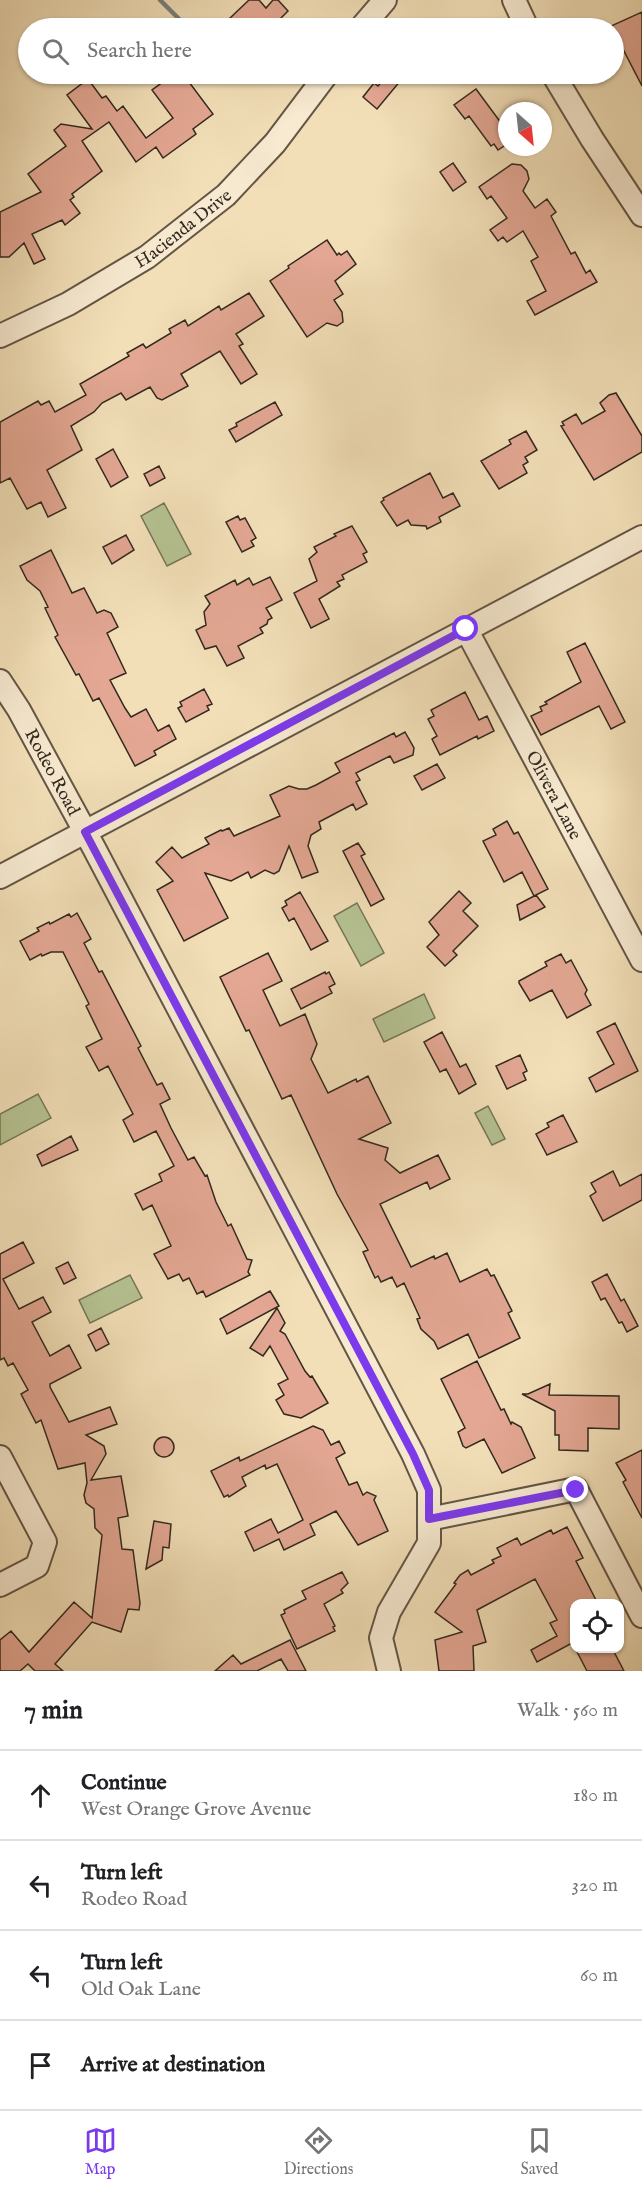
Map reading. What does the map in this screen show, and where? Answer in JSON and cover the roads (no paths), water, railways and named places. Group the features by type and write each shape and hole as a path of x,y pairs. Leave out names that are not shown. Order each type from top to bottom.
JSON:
{"street":[{"path":"369,18 384,0"},
{"path":"514,0 522,18"},
{"name":"Hacienda Drive","path":"0,336 68,304 147,257 226,195 275,143 319,84"},
{"path":"559,84 591,139 642,215"},
{"path":"0,877 642,537"},
{"name":"Olivera Lane","path":"466,629 642,960"},
{"name":"Rodeo Road","path":"0,681 19,710 85,832 413,1454 429,1490 429,1543 389,1612 381,1638 389,1671"},
{"path":"0,1456 45,1542 37,1566 0,1585"},
{"path":"429,1519 576,1490 642,1616"}],"waterway":[{"path":"160,0 178,18"}]}
